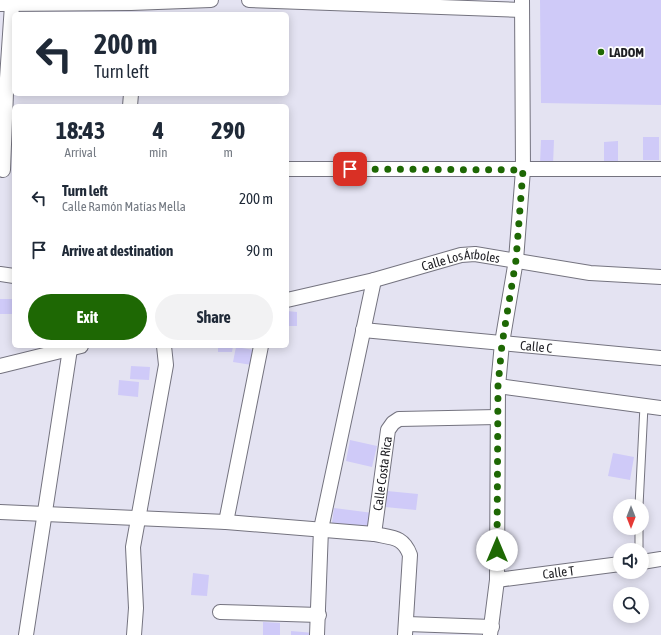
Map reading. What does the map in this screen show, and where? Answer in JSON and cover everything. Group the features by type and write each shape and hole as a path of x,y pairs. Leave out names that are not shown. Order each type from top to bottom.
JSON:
{"street":[{"path":"6,170 3,93 6,4 48,2 131,6 180,0 211,0"},
{"path":"0,512 226,522 374,534 398,539 406,544 410,555 406,629 491,631 497,580 498,386 502,344 516,260 523,170 522,5 249,0"},
{"path":"289,169 661,169"},
{"name":"Calle Los Árboles","path":"289,300 374,280 461,255 474,254 590,273 661,277"},
{"path":"0,274 12,276"},
{"path":"317,635 319,614 321,529 374,280"},
{"name":"Calle C","path":"363,330 661,358"},
{"path":"0,366 72,348"},
{"path":"26,635 45,514 76,348"},
{"path":"134,635 136,608 132,547 166,365 164,348"},
{"path":"226,522 261,348"},
{"path":"498,386 661,408"},
{"name":"Calle Costa Rica","path":"374,534 388,430 393,423 399,419 497,417"},
{"path":"649,561 661,559"},
{"name":"Calle T","path":"497,580 613,565"},
{"path":"220,612 319,614"}],"lane":[{"path":"639,499 644,406"}],"building":[{"name":"LADOM","path":"540,0 661,0 661,105 541,103"},
{"path":"643,137 659,137 659,160 643,160"},
{"path":"541,140 554,140 553,165 540,164"},
{"path":"618,141 618,165 604,165 604,142"},
{"path":"0,299 12,299 12,314 0,314"},
{"path":"289,311 297,312 297,326 289,326"},
{"path":"218,348 233,348 232,352 218,352"},
{"path":"236,348 254,350 252,365 233,362"},
{"path":"131,366 150,367 149,380 130,379"},
{"path":"119,380 139,382 138,397 118,395"},
{"path":"350,440 377,446 372,467 346,461"},
{"path":"613,453 634,457 630,480 608,476"},
{"path":"387,491 418,494 416,510 385,507"},
{"path":"334,508 373,513 370,528 332,523"},
{"path":"193,573 209,575 207,596 191,595"},
{"path":"263,622 280,623 280,635 263,635"},
{"path":"291,631 314,633 314,635 291,635"}],"place":[{"name":"LADOM","path":"601,52"}],"route":[{"path":"350,169 523,170 516,260 502,344 498,386 497,550"}]}
